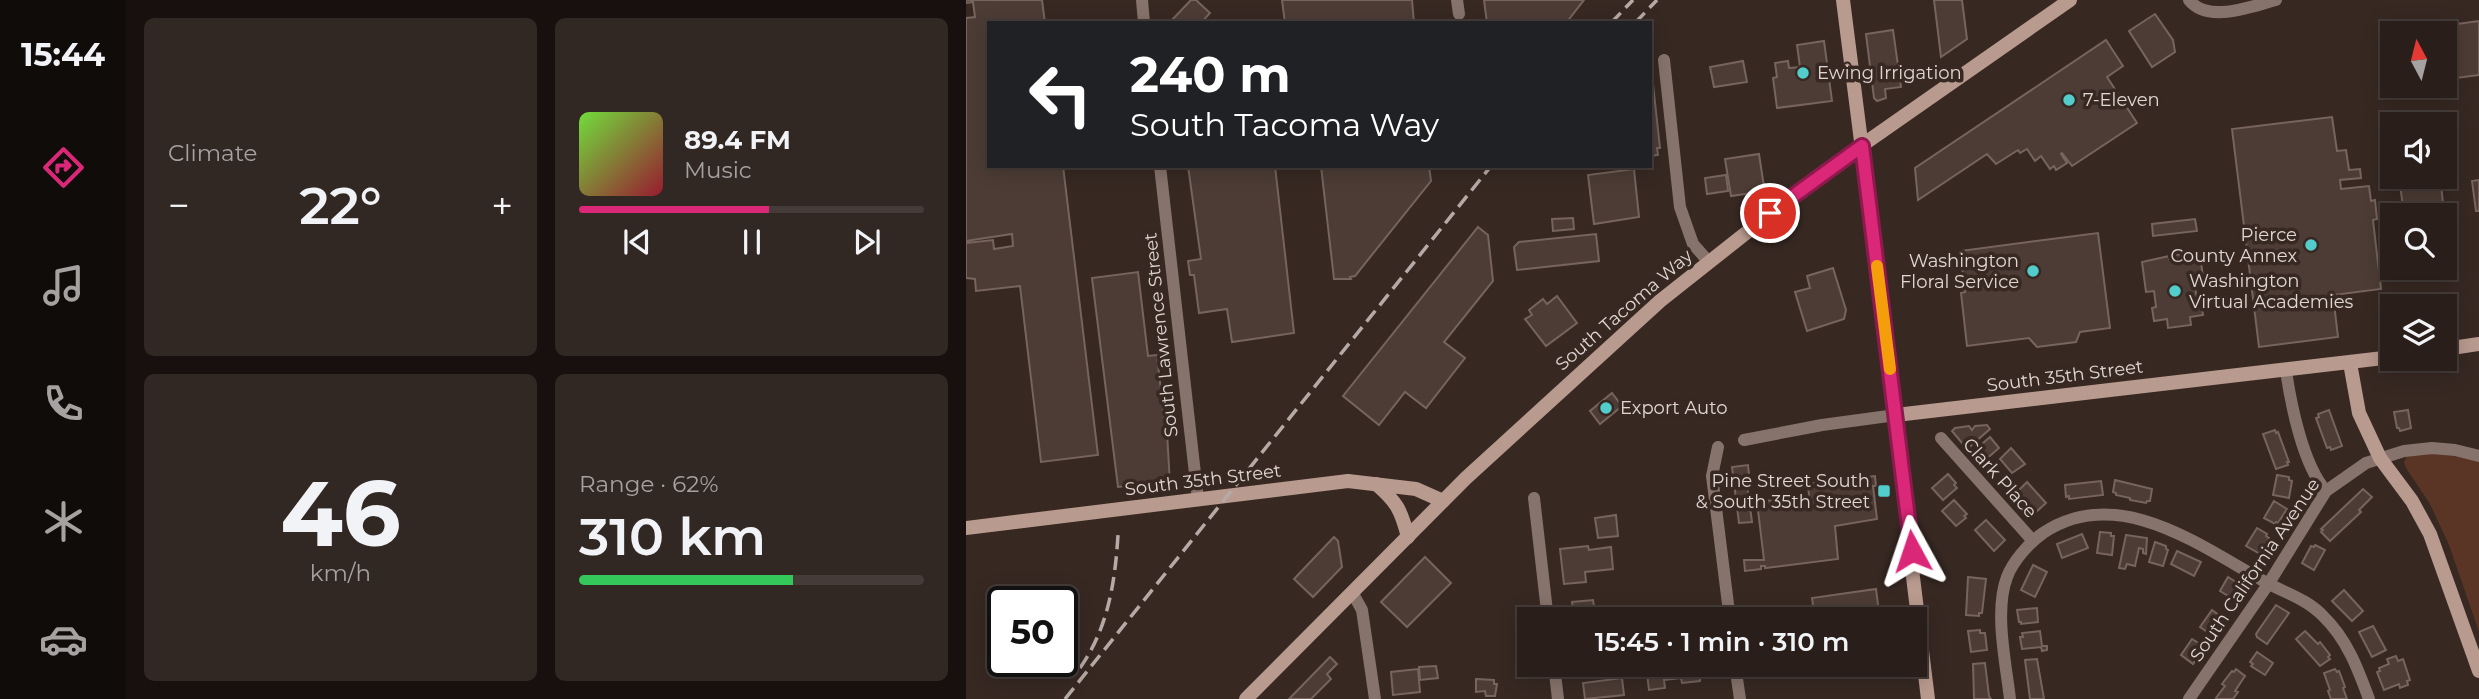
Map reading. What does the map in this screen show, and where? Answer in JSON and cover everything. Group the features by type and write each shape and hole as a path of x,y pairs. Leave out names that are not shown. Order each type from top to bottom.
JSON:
{"main road":[{"path":"1843,0 1911,533 1912,569 1928,699"},
{"name":"South Tacoma Way","path":"1246,699 1443,501 1605,350 1708,261 1818,176 2070,0"},
{"path":"2457,347 2479,344"},
{"name":"South 35th Street","path":"1896,415 2380,359"},
{"path":"2350,363 2359,413 2380,458 2412,501 2430,534 2479,671"},
{"name":"South 35th Street","path":"966,528 1348,481 1416,489 1443,501"},
{"path":"1376,484 1393,499 1402,512 1408,537"}],"street":[{"path":"1142,0 1144,21"},
{"path":"1457,0 1459,14"},
{"path":"2189,0 2202,9 2220,12 2276,0"},
{"path":"1664,60 1680,207 1693,244 1708,261"},
{"name":"South Lawrence Street","path":"1160,168 1198,500"},
{"path":"2286,371 2292,413 2318,481 2326,491"},
{"name":"South 35th Street","path":"1744,440 1896,415"},
{"name":"Clark Place","path":"1941,438 2033,541"},
{"path":"1718,447 1712,476 1728,607"},
{"name":"South California Avenue","path":"2189,699 2269,583 2326,491 2354,470 2404,451 2432,448 2479,456"},
{"path":"1534,498 1547,607"},
{"path":"2010,699 2002,602 2006,578 2015,562 2033,541 2064,522 2085,517 2124,516 2166,528 2298,597 2323,615 2345,642 2369,699"},
{"path":"1352,592 1362,610 1375,699"},
{"path":"1555,677 1558,699"},
{"path":"1737,677 1740,699"}],"shaded area":[{"path":"2432,453 2479,460 2479,632 2449,545 2430,504 2404,462 2407,455"}],"building":[{"path":"966,0 1042,0 1045,21 987,21 987,168 1063,168 1098,455 1041,462 1020,286 976,291 975,279 966,278 966,243 993,240 994,249 1013,246 1012,234 966,241 966,18 975,17 973,2 966,3"},
{"path":"1191,0 1196,0 1210,13 1203,21 1171,21"},
{"path":"1282,0 1412,0 1414,21 1285,21"},
{"path":"1484,0 1584,0 1568,21 1487,21"},
{"path":"1934,0 1962,0 1967,39 1941,57"},
{"path":"2155,14 2173,40 2175,52 2152,67 2129,31"},
{"path":"2479,21 2479,75 2457,78 2457,24"},
{"path":"1893,30 1901,87 1885,89 1886,98 1877,101 1874,98 1866,34"},
{"name":"7-Eleven","path":"2106,40 2123,66 2107,77 2137,123 2072,166 2062,153 2067,163 2056,170 2054,166 2050,169 2041,156 2035,161 2027,149 2020,153 2018,150 1996,164 1987,154 1918,200 1915,168"},
{"name":"Ewing Irrigation","path":"1824,41 1832,101 1777,108 1773,78 1777,77 1775,63 1788,61 1789,68 1800,67 1797,45"},
{"path":"1743,61 1747,82 1714,87 1710,67"},
{"path":"1652,75 1660,148 1657,148 1658,155 1652,156"},
{"name":"Pierce County Annex","path":"2332,117 2337,151 2346,150 2349,170 2360,169 2361,178 2340,180 2341,189 2369,186 2371,201 2375,200 2377,219 2373,220 2381,289 2333,295 2338,337 2259,347 2232,129"},
{"path":"1759,154 1764,187 1759,187 1759,192 1731,196 1725,159"},
{"path":"1188,168 1275,168 1294,333 1232,342 1227,309 1199,313 1194,275 1190,275 1188,261 1201,259"},
{"path":"1321,168 1429,168 1431,181 1355,276 1350,277 1351,279 1334,279"},
{"path":"1634,169 1639,217 1594,224 1588,175"},
{"path":"1726,175 1728,191 1707,194 1705,178"},
{"path":"2479,180 2479,211 2476,211 2472,181"},
{"path":"2401,189 2441,189 2443,203 2402,203"},
{"path":"1573,218 1574,229 1553,231 1552,219"},
{"path":"2195,219 2197,231 2153,236 2152,224"},
{"path":"1478,227 1488,235 1493,281 1444,342 1465,358 1426,408 1405,392 1379,425 1343,396"},
{"name":"Washington Floral Service","path":"2098,233 2110,328 2080,332 2076,342 2037,347 2029,338 1967,346 1960,251"},
{"path":"1596,234 1599,261 1517,270 1514,247 1519,242"},
{"name":"Washington Virtual Academies","path":"2185,254 2185,257 2200,255 2204,284 2195,285 2197,302 2201,301 2203,315 2190,317 2191,325 2168,328 2167,319 2154,321 2154,291 2146,292 2142,262"},
{"path":"1833,268 1846,310 1844,319 1807,331 1795,292 1810,288 1807,276"},
{"path":"1138,272 1148,356 1157,355 1164,418 1172,417 1174,431 1167,432 1170,484 1137,488 1137,485 1118,487 1092,278"},
{"path":"1557,296 1577,323 1546,346 1525,319 1532,315 1529,310 1543,299 1547,304"},
{"name":"Export Auto","path":"1612,393 1622,406 1600,424 1590,411"},
{"path":"2329,410 2342,446 2331,450 2330,447 2327,448 2316,418 2319,417 2318,414"},
{"path":"2408,410 2411,428 2400,431 2394,412"},
{"path":"1987,425 1990,429 1967,449 1952,431 1955,428 1969,426 1972,430 1975,426"},
{"path":"2275,430 2289,462 2288,465 2276,469 2263,434"},
{"path":"1990,437 1999,448 1984,461 1975,450"},
{"path":"2011,448 2025,464 2012,473 2000,459"},
{"path":"1748,465 1750,485 1747,485 1752,522 1739,523 1732,467"},
{"path":"1948,474 1957,488 1943,500 1932,488"},
{"path":"2277,475 2289,477 2292,481 2289,498 2273,495"},
{"path":"1875,476 1876,486 1873,486 1877,519 1835,526 1838,559 1765,568 1761,566 1761,569 1745,571 1744,560 1764,560 1757,502 1809,496 1808,484"},
{"path":"2115,480 2152,489 2150,501 2146,503 2116,495 2113,492"},
{"path":"2101,481 2103,495 2069,499 2069,496 2066,497 2065,485"},
{"path":"2027,482 2046,503 2035,513 2016,493"},
{"path":"2363,489 2372,497 2359,510 2361,512 2330,541 2321,529"},
{"path":"1954,500 1967,514 1956,526 1942,511"},
{"path":"2274,501 2287,509 2275,524 2264,518"},
{"path":"1616,515 1618,536 1598,538 1595,518"},
{"path":"1986,520 2005,540 1994,551 1975,530"},
{"path":"2257,528 2269,538 2260,554 2246,546"},
{"path":"2100,532 2114,536 2112,555 2097,553"},
{"path":"2082,534 2088,548 2062,558 2057,544"},
{"path":"2126,535 2147,538 2146,554 2139,548 2135,566 2127,564 2125,569 2119,568"},
{"path":"1334,537 1338,541 1342,567 1313,597 1294,579"},
{"path":"2155,542 2166,546 2168,550 2163,566 2149,562"},
{"path":"1588,546 1589,550 1611,547 1613,569 1585,572 1586,582 1564,584 1560,549"},
{"path":"2311,546 2325,550 2314,570 2302,563"},
{"path":"2177,551 2201,562 2194,576 2171,564"},
{"path":"1425,557 1451,583 1407,627 1381,602"},
{"path":"2033,565 2047,572 2035,597 2021,590"},
{"path":"1968,577 1986,579 1982,613 1979,613 1979,616 1966,615"},
{"path":"2228,577 2241,585 2233,599 2220,591"},
{"path":"1876,589 1878,607 1813,607 1812,598"},
{"path":"2344,590 2363,611 2352,621 2332,601"},
{"path":"1593,600 1594,607 1573,607 1572,602"},
{"path":"2276,605 2289,613 2267,644 2256,634"},
{"path":"2037,608 2038,622 2019,622 2017,610"},
{"path":"2212,610 2224,619 2214,634 2210,634 2200,627"},
{"path":"2373,626 2386,650 2372,657 2359,632"},
{"path":"1980,630 1980,633 1985,633 1987,650 1971,652 1968,631"},
{"path":"2040,631 2042,646 2047,646 2047,650 2042,651 2041,647 2022,649 2022,633"},
{"path":"2305,631 2318,644 2320,642 2330,655 2330,659 2320,666 2296,639"},
{"path":"2192,639 2205,647 2193,664 2181,655"},
{"path":"2257,652 2273,663 2265,675 2251,666 2253,664 2250,662"},
{"path":"2396,656 2398,661 2403,659 2410,680 2407,681 2408,685 2400,688 2399,684 2384,690 2377,672 2380,671 2379,668 2389,664 2387,659"},
{"path":"1330,657 1337,664 1327,674 1331,679 1311,699 1289,699"},
{"path":"2037,659 2044,699 2030,699 2025,660"},
{"path":"1985,663 1991,699 1974,699 1973,664"},
{"path":"1436,666 1438,678 1420,680 1419,667"},
{"path":"1418,669 1420,692 1393,695 1391,672"},
{"path":"2236,669 2245,676 2235,691 2238,692 2233,699 2216,698 2225,686 2222,684"},
{"path":"2335,669 2339,671 2347,699 2331,699 2324,673"},
{"path":"1647,677 1700,677 1700,681 1682,683 1681,678 1664,680 1665,688 1649,690"},
{"path":"1622,678 1624,695 1585,699 1583,683"},
{"path":"1476,679 1494,680 1494,684 1497,684 1495,696 1486,696 1485,691 1476,692"}],"railway":[{"path":"1613,21 1633,0"},
{"path":"1637,21 1657,0"},
{"path":"1065,699 1489,168"},
{"path":"1080,668 1104,621 1115,570 1118,535"}],"slow traffic":[{"path":"1877,266 1890,369"}],"place":[{"name":"Ewing Irrigation","path":"1803,73"},
{"name":"7-Eleven","path":"2069,100"},
{"name":"Pierce County Annex","path":"2311,245"},
{"name":"Washington Floral Service","path":"2033,271"},
{"name":"Washington Virtual Academies","path":"2175,291"},
{"name":"Export Auto","path":"1606,408"},
{"name":"Pine Street South & South 35th Street","path":"1884,491"}],"route":[{"path":"1770,213 1862,146 1912,551"}]}
